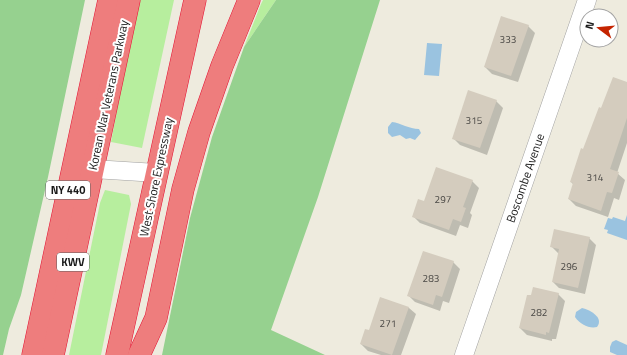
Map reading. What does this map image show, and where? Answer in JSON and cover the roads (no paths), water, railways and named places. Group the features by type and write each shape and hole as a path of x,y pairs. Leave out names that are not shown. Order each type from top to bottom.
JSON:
{"highway":[{"name":"NY 440","path":"33,355 109,0"},
{"name":"Korean War Veterans Parkway","path":"53,355 129,0"},
{"name":"West Shore Expressway","path":"117,355 195,0"},
{"path":"139,355 156,318 183,189 199,132 222,66 249,0"}],"street":[{"name":"Boscombe Avenue","path":"464,355 587,0"},
{"path":"93,169 157,173"}],"water":[{"path":"427,43 442,44 439,76 424,75"},
{"path":"392,122 419,129 421,133 415,140 410,138 406,139 400,135 392,137 388,133 388,127"},
{"path":"627,215 627,240 607,233 608,230 604,229 608,218 612,219 613,217 625,221"},
{"path":"582,308 596,315 599,321 597,327 585,325 579,322 575,317 576,312"},
{"path":"616,340 627,345 627,355 617,355 610,352 612,342"}]}
